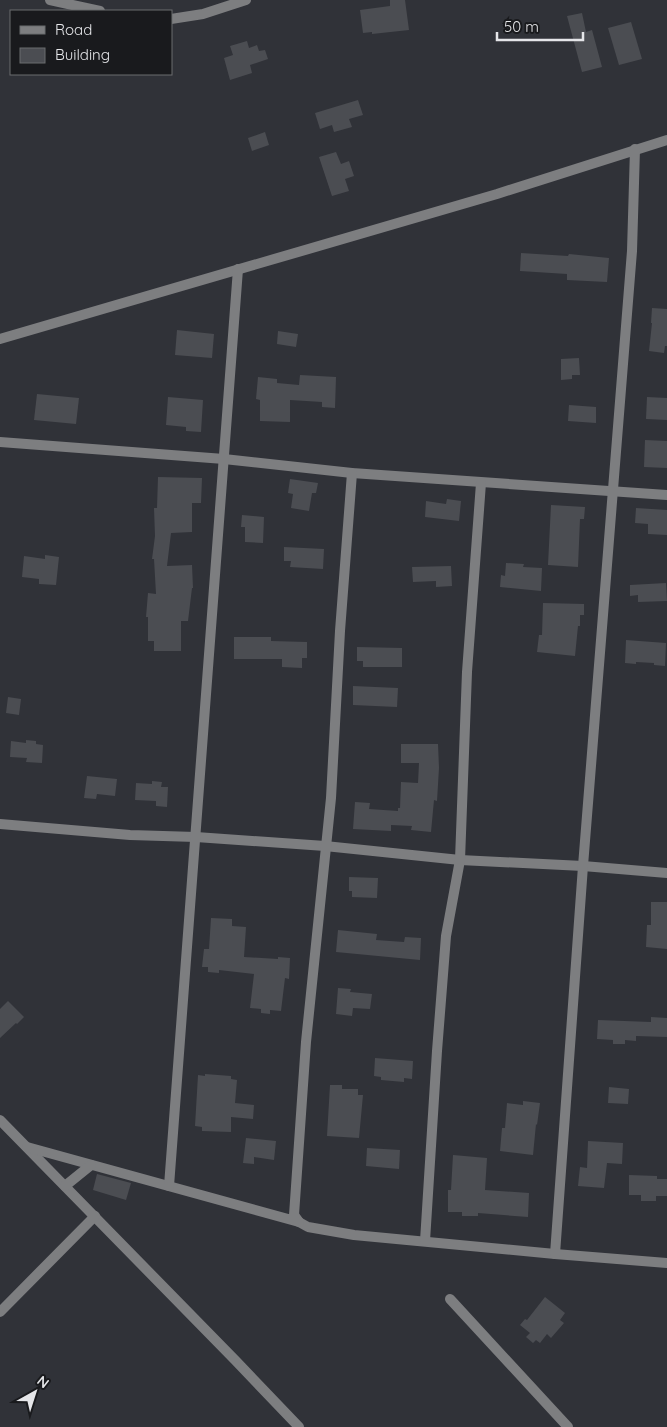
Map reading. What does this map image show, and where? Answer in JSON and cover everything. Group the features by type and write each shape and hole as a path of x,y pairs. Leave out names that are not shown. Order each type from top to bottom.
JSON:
{"street":[{"path":"50,0 95,10"},
{"path":"172,19 203,14 246,0"},
{"path":"0,339 497,194 667,140"},
{"path":"554,1254 632,251 635,149"},
{"path":"169,1186 238,269"},
{"path":"0,442 224,459 352,473 667,495"},
{"path":"299,1222 294,1215 306,1042 331,798 340,631 352,473"},
{"path":"425,1241 446,936 460,860 467,672 481,483"},
{"path":"0,824 130,835 196,837 325,846 460,860 667,872"},
{"path":"0,1120 298,1427"},
{"path":"27,1147 299,1222 308,1227 354,1235 667,1263"},
{"path":"65,1186 91,1165"},
{"path":"0,1312 95,1216"},
{"path":"450,1299 568,1427"}],"building":[{"path":"390,0 405,0 409,30 372,34 372,32 363,33 360,10 390,6"},
{"path":"582,13 586,32 592,30 602,67 582,72 567,16"},
{"path":"631,22 642,59 619,65 608,28"},
{"path":"247,41 249,48 257,45 259,51 265,50 268,59 250,65 252,73 230,80 224,58 233,55 230,46"},
{"path":"358,100 363,115 349,119 352,127 334,132 332,125 320,129 315,113"},
{"path":"265,132 269,145 252,151 248,138"},
{"path":"336,152 341,164 349,161 354,176 345,179 349,191 332,196 319,157"},
{"path":"521,253 568,256 569,254 609,258 607,282 567,280 567,274 520,271"},
{"path":"652,308 667,309 667,346 665,346 664,353 649,351"},
{"path":"177,330 214,334 212,358 175,355"},
{"path":"278,331 298,334 296,347 277,344"},
{"path":"579,358 580,375 572,375 572,379 561,380 561,359"},
{"path":"300,375 336,377 335,408 322,407 322,402 290,400 290,422 260,421 260,400 256,399 258,377 277,379 277,383 299,385"},
{"path":"37,394 79,398 76,424 34,420"},
{"path":"168,397 203,400 201,432 186,431 186,427 166,425"},
{"path":"647,397 667,398 667,420 646,419"},
{"path":"569,405 596,407 596,423 568,421"},
{"path":"645,440 667,441 667,468 644,467"},
{"path":"158,477 202,478 201,503 192,503 192,532 171,533 167,566 192,565 193,588 188,621 181,621 181,651 154,651 154,641 148,641 148,617 146,617 148,593 156,594 154,559 152,559 155,536 154,508 157,508"},
{"path":"290,479 318,483 316,493 312,493 309,511 291,508 293,494 288,493"},
{"path":"447,499 461,501 459,521 425,517 426,501 446,504"},
{"path":"551,505 585,507 584,519 580,519 578,567 548,565"},
{"path":"636,508 667,510 667,535 648,534 648,524 635,523"},
{"path":"242,515 264,517 263,543 245,542 245,527 241,527"},
{"path":"284,547 324,549 323,569 290,567 291,561 284,561"},
{"path":"45,555 59,557 56,585 39,584 39,579 22,577 24,556 45,559"},
{"path":"506,563 524,564 523,567 542,568 541,591 500,587 501,575 505,576"},
{"path":"451,566 452,586 436,587 436,581 413,582 412,567"},
{"path":"666,583 667,601 638,602 638,595 630,596 630,585"},
{"path":"543,603 584,604 584,615 580,615 580,626 578,626 575,656 537,652 539,635 542,635"},
{"path":"234,637 271,637 271,641 307,642 307,658 302,658 302,668 282,667 282,659 234,659"},
{"path":"626,640 666,643 665,666 654,665 654,663 625,663"},
{"path":"357,647 402,648 402,667 363,667 363,661 357,661"},
{"path":"353,686 398,688 397,707 353,705"},
{"path":"8,697 21,699 19,715 6,713"},
{"path":"26,740 36,741 36,744 43,745 42,763 26,762 27,758 10,757 11,741 26,743"},
{"path":"401,744 438,744 437,801 434,800 431,832 411,830 412,826 391,825 391,831 353,829 355,802 370,803 369,809 398,811 398,808 400,808 401,782 418,783 419,763 401,763"},
{"path":"87,776 117,779 115,796 97,794 96,799 84,798"},
{"path":"152,781 162,782 161,787 168,787 167,807 156,806 156,801 135,800 136,783 152,784"},
{"path":"349,877 378,878 377,898 352,897 352,891 349,891"},
{"path":"651,902 667,902 667,949 646,947 647,925 651,925"},
{"path":"211,918 232,919 232,926 246,927 244,957 290,958 289,979 285,978 281,1011 270,1010 270,1014 261,1013 261,1009 250,1008 254,974 219,970 219,973 208,972 208,967 202,967 204,949 209,949"},
{"path":"338,930 377,934 376,940 404,942 405,937 421,938 420,960 336,952"},
{"path":"338,988 351,989 350,992 372,994 370,1009 353,1008 352,1016 336,1014"},
{"path":"8,1001 24,1017 0,1038 0,1009"},
{"path":"651,1017 667,1018 667,1037 636,1036 636,1041 625,1040 625,1044 613,1044 613,1040 597,1039 598,1020 651,1022"},
{"path":"375,1058 413,1061 412,1079 404,1078 404,1082 381,1080 381,1077 374,1076"},
{"path":"205,1074 231,1076 231,1079 237,1080 235,1103 254,1105 253,1119 231,1117 231,1132 202,1131 202,1127 195,1126 198,1075 205,1076"},
{"path":"330,1085 342,1085 342,1089 358,1089 358,1095 363,1095 359,1138 327,1136"},
{"path":"609,1087 629,1089 628,1104 608,1103"},
{"path":"523,1101 540,1103 533,1155 500,1151 502,1128 505,1128 507,1103 523,1105"},
{"path":"246,1138 276,1141 274,1160 254,1157 254,1164 243,1163"},
{"path":"588,1141 623,1143 622,1164 607,1163 604,1188 578,1186 580,1167 587,1168"},
{"path":"367,1148 400,1150 399,1169 366,1166"},
{"path":"453,1155 487,1158 485,1190 529,1193 528,1217 478,1213 478,1216 462,1216 462,1212 448,1212 448,1190 451,1190"},
{"path":"97,1174 131,1183 126,1200 93,1190"},
{"path":"629,1175 657,1176 657,1179 667,1179 667,1196 656,1196 656,1201 641,1201 641,1195 629,1195"},
{"path":"545,1297 565,1313 560,1320 564,1323 551,1338 547,1334 540,1343 536,1340 533,1343 526,1337 530,1333 520,1325 525,1319 527,1320"}]}
